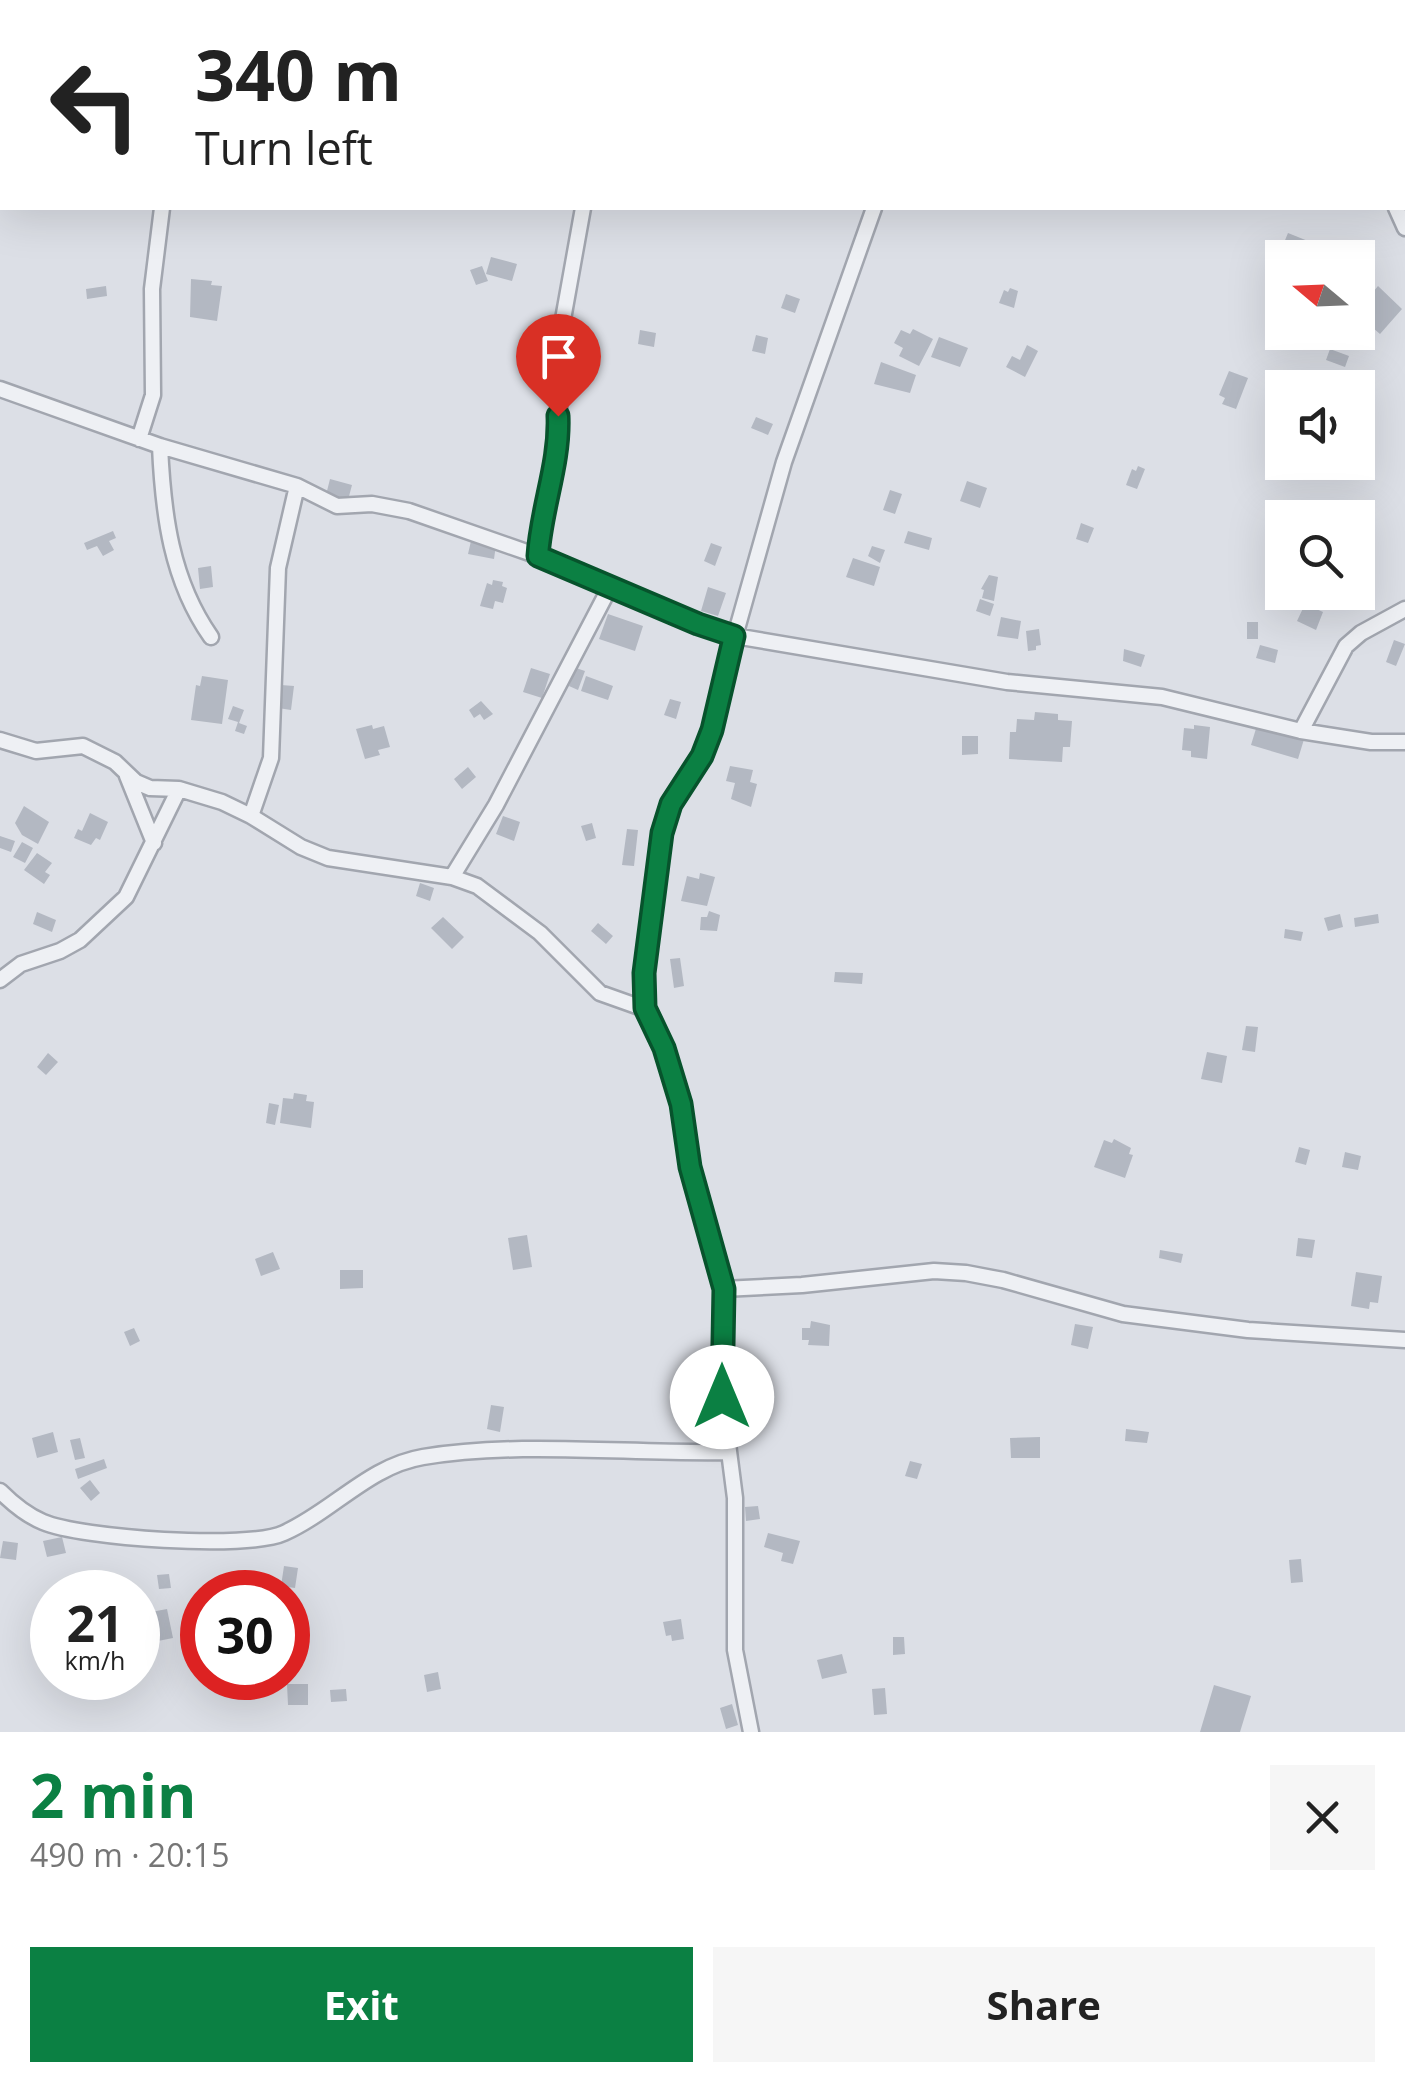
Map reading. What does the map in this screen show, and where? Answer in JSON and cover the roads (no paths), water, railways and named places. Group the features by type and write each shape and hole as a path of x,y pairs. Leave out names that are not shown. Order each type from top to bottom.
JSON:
{"street":[{"path":"139,439 154,396 152,290 162,210"},
{"path":"538,556 540,526 559,438 560,336 583,210"},
{"path":"752,1732 735,1650 734,1498 722,1397 724,1289 690,1167 681,1104 664,1048 645,1008 644,973 662,833 671,804 702,756 784,462 873,210"},
{"path":"0,389 160,446 297,486 337,506 372,504 408,511 538,556 734,636 1007,682 1162,697 1301,731 1371,742 1405,742"},
{"path":"160,446 167,527 178,572 193,611 211,636"},
{"path":"251,816 272,758 278,568 297,486"},
{"path":"452,877 496,805 611,585"},
{"path":"1301,731 1346,646 1405,609"},
{"path":"730,665 766,643"},
{"path":"0,740 36,751 82,746 115,762 126,776 154,843"},
{"path":"126,776 150,788 179,789 251,816 301,847 328,858 452,877 486,892 540,932 600,993 645,1008"},
{"path":"0,980 21,964 80,940 102,923 126,897 179,789"},
{"path":"724,1289 934,1272 966,1273 1124,1314 1248,1330 1405,1340"},
{"path":"0,1491 20,1510 45,1523 76,1530 126,1536 245,1540 280,1536 396,1462 427,1456 551,1450 727,1452"}]}
